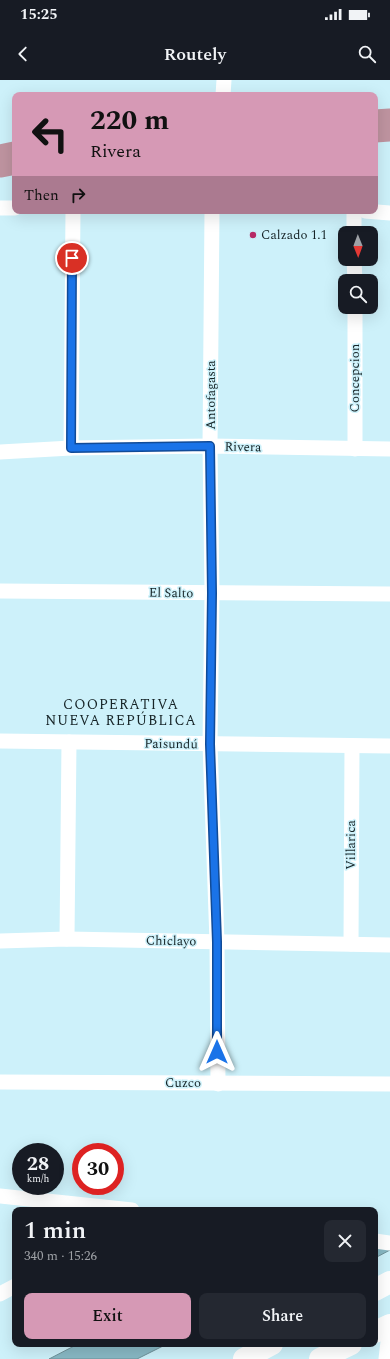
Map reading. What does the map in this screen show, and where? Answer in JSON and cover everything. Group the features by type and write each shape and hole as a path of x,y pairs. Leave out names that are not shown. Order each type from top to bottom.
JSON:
{"main road":[{"path":"378,1288 390,1282"},
{"path":"378,1331 390,1325"},
{"path":"244,1359 266,1347"},
{"path":"320,1359 345,1347"}],"street":[{"path":"223,92 224,80"},
{"path":"0,208 12,208"},
{"path":"378,212 390,213"},
{"path":"71,448 73,214"},
{"name":"Antofagasta","path":"212,214 210,446 212,593 210,744 217,942 218,1084"},
{"path":"354,214 354,226"},
{"name":"Concepcion","path":"355,314 355,449"},
{"name":"Rivera","path":"0,452 71,448 210,446 390,449"},
{"name":"El Salto","path":"0,591 390,594"},
{"name":"Paisundú","path":"0,741 390,746"},
{"path":"67,939 69,742"},
{"name":"Villarica","path":"351,944 352,746"},
{"name":"Chiclayo","path":"0,941 67,939 390,945"},
{"name":"Cuzco","path":"0,1082 390,1084"},
{"path":"0,1196 104,1207"},
{"path":"378,1241 390,1243"},
{"path":"0,1294 12,1288"},
{"path":"386,1359 390,1325"}],"building":[{"path":"378,1247 390,1250 378,1256"},
{"path":"72,1347 161,1347 137,1359 49,1359"}],"waterway":[{"path":"378,126 390,125"},
{"path":"0,161 12,159"}],"place":[{"name":"Calzado 1.1","path":"253,235"}],"district":[{"name":"COOPERATIVA NUEVA REPÚBLICA","path":"121,712"}],"route":[{"path":"72,258 71,448 210,446 212,593 210,744 217,942 217,1052"}]}
